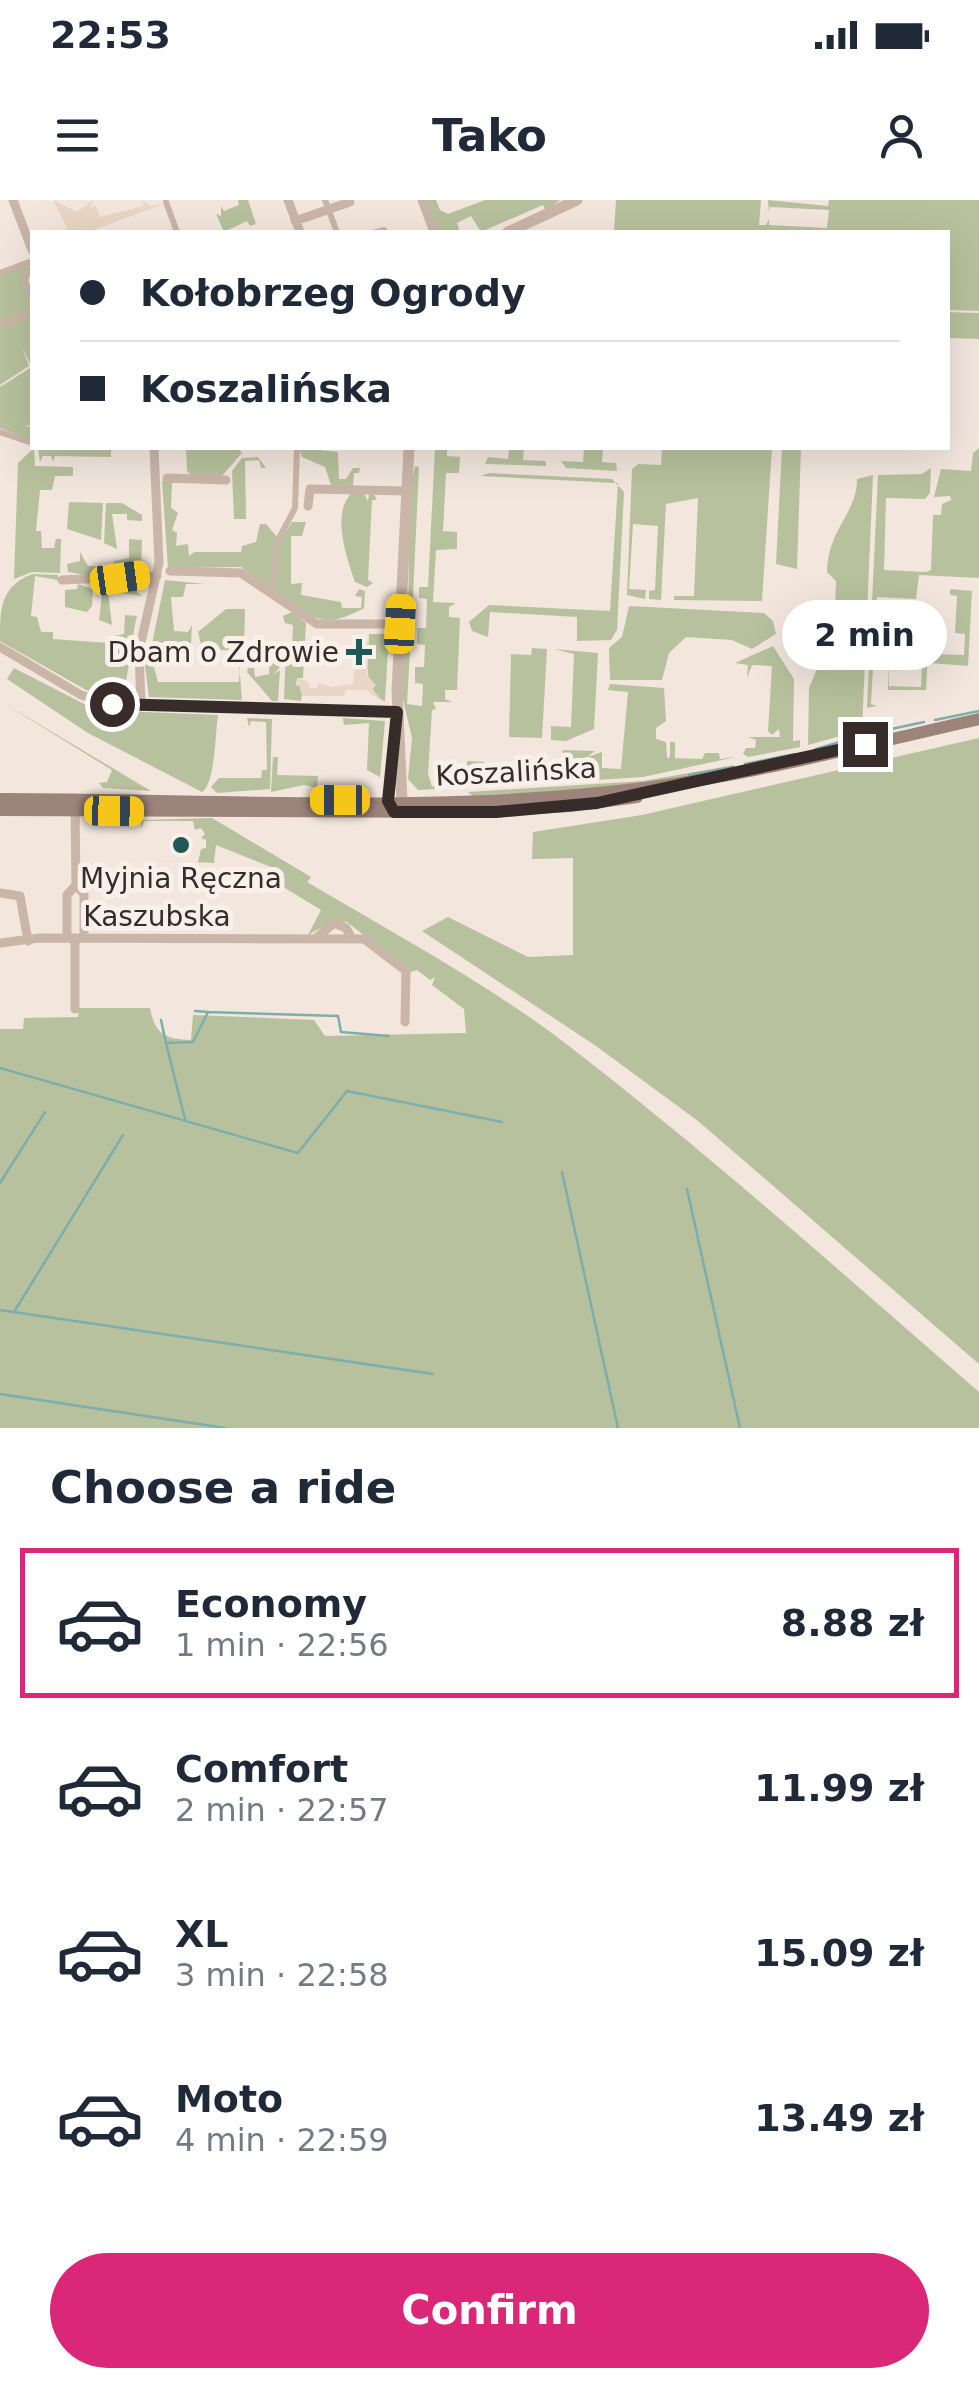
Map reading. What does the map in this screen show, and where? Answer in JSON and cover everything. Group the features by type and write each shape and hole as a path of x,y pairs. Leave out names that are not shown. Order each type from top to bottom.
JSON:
{"main road":[{"name":"Koszalińska","path":"0,810 76,805 570,806 645,796 979,719"},
{"name":"Koszalińska","path":"0,799 76,805"}],"street":[{"path":"14,200 30,244"},
{"path":"288,200 299,230"},
{"path":"422,200 433,230"},
{"path":"512,230 577,200"},
{"path":"296,222 327,205 352,201"},
{"path":"166,202 176,230"},
{"path":"327,205 337,230"},
{"path":"0,272 30,262"},
{"path":"30,266 25,280 30,296"},
{"path":"0,325 30,314"},
{"path":"0,432 30,443"},
{"path":"141,706 139,651 157,576 154,450"},
{"path":"272,595 277,542 295,508 297,450"},
{"path":"395,805 409,450"},
{"path":"167,478 226,480"},
{"path":"308,506 310,489 406,491"},
{"path":"170,571 241,573 317,624 400,624"},
{"path":"62,580 157,576"},
{"path":"0,647 93,700 141,706 397,716"},
{"path":"75,1009 76,938 84,894 76,886 76,805"},
{"path":"76,886 67,894 76,938"},
{"path":"0,893 20,896 28,941"},
{"name":"Kaszubska","path":"314,939 334,923 346,928 352,939"},
{"name":"Kaszubska","path":"0,943 76,938 367,940 406,971 405,1022"}],"green space":[{"path":"238,200 248,200 256,224 250,226 247,221 223,230 216,214 221,216 221,206 224,211 239,205"},
{"path":"426,200 436,200 440,210 448,214 485,200 560,200 546,211 543,205 486,230 480,230 471,216 457,223 459,230 437,230"},
{"path":"616,200 761,200 759,225 766,225 769,219 769,225 827,228 829,210 770,207 769,212 768,200 828,206 829,200 979,200 979,311 950,310 950,230 614,230"},
{"path":"27,266 23,283 30,311 0,323 0,274"},
{"path":"950,312 979,313 979,339 950,338"},
{"path":"30,316 30,364 22,347 29,366 0,385 0,327"},
{"path":"30,368 30,426 24,425 30,427 30,440 0,428 0,387"},
{"path":"979,448 979,578 919,575 916,599 877,597 871,704 877,706 867,708 878,475 922,474 931,468 930,493 925,499 886,498 884,570 926,572 931,570 933,515 941,515 942,504 951,500 950,496 934,497 941,469 971,471 973,453"},
{"path":"34,450 35,466 73,467 73,476 55,476 52,490 40,490 36,531 41,531 42,548 54,548 56,539 61,539 60,573 32,572 14,579 18,463"},
{"path":"38,450 111,450 111,457 55,456 53,462 51,456 43,456 40,462"},
{"path":"186,450 242,453 221,477 192,476 187,471"},
{"path":"300,450 338,452 339,479 346,479 353,468 360,468 359,473 354,473 353,486 331,485 325,467 302,457"},
{"path":"435,450 447,450 447,456 460,457 459,473 446,473 443,531 457,532 457,549 436,550 433,602 456,603 449,607 449,617 460,618 457,690 445,690 445,699 452,702 433,702 436,709 432,710 428,774 432,787 438,780 438,789 418,790 408,779 412,738 401,691 404,628 411,631 407,704 422,706 423,684 415,683 415,667 424,667 425,645 417,644 417,628 426,628 427,599 419,598 419,587 428,587"},
{"path":"509,450 524,450 523,460 546,461 546,466 485,464 488,457 508,459"},
{"path":"584,450 603,450 602,462 616,463 617,471 566,468 561,461 583,462"},
{"path":"662,450 772,450 762,601 674,600 674,596 694,596 698,498 666,504 661,600 649,599 649,591 655,590 658,526 633,524 629,589 646,590 645,599 627,595 632,469 638,464 661,465"},
{"path":"782,450 801,450 797,569 776,564"},
{"path":"258,457 266,468 261,468 259,460 245,461 246,519 234,519 232,471 242,458"},
{"path":"415,466 419,467 412,616 408,619 410,493"},
{"path":"489,473 612,479 616,483 481,476"},
{"path":"873,475 862,730 808,745 809,688 826,647 825,618 835,608 836,581 827,572 832,544 852,502 857,479"},
{"path":"162,481 186,483 172,483 171,508 178,513 172,530 177,533 176,546 188,544 189,556 194,552 241,552 242,546 256,542 260,524 266,524 277,537 271,590 241,567 168,568"},
{"path":"618,485 624,492 617,630 611,640 577,641 577,617 490,612 488,637 472,631 469,622 489,605 610,611"},
{"path":"351,494 364,494 368,501 369,494 374,495 377,500 372,500 368,580 373,583 367,587 355,582 343,537 342,513"},
{"path":"69,502 103,503 101,540 67,529"},
{"path":"106,503 122,503 142,515 142,521 127,520 127,514 112,514 117,549 104,543"},
{"path":"292,522 306,522 302,536 291,536 291,584 302,583 301,595 341,602 342,608 361,608 362,597 355,596 359,589 365,591 364,608 326,620 307,614 274,591 279,542"},
{"path":"129,539 142,540 141,572 97,577 68,572 67,564 80,561 80,552 88,566 113,567 114,561 129,558"},
{"path":"32,574 58,575 58,580 35,576 31,616 37,617 41,632 53,632 53,639 108,643 109,637 124,634 125,615 137,616 119,699 86,690 0,641 4,600 14,585"},
{"path":"142,580 136,591 142,596 108,591 112,625 99,620 103,585"},
{"path":"165,580 204,584 186,584 183,597 171,597 174,631 188,632 192,625 191,644 180,643 176,648 176,642 170,641 169,648 167,643 153,643 151,649"},
{"path":"78,584 93,589 92,606 87,612 65,607 65,590 77,589"},
{"path":"950,589 972,591 968,666 930,663 931,632 932,654 964,655 965,634 955,633 957,596 950,595"},
{"path":"629,606 764,613 773,621 776,634 752,649 732,640 686,637 669,653 662,680 610,680 609,648 622,637"},
{"path":"226,609 245,609 244,651 202,649 198,632"},
{"path":"292,612 306,623 303,678 297,678 296,685 303,686 301,701 284,699 286,650 292,648 293,625 285,623 283,616"},
{"path":"917,615 922,619 922,632 929,632 926,690 888,690 888,664 889,686 921,687 922,666 913,666 914,628 907,627 907,616 916,621"},
{"path":"386,629 389,631 385,702 372,688 368,663 369,634 385,634"},
{"path":"773,646 794,679 793,741 800,740 800,747 748,757 743,754 746,748 755,748 756,740 748,737 780,737 779,729 772,735 768,731 772,666 752,665 747,678 748,665 735,663"},
{"path":"532,648 547,649 542,738 509,737 511,654 531,655"},
{"path":"554,649 598,653 594,729 566,741 551,740 551,726 571,727 574,654"},
{"path":"149,655 163,655 163,667 154,667 158,682 239,682 240,672 242,700 149,697 145,666"},
{"path":"270,655 280,655 280,667 273,675 280,670 278,701 272,701 247,672 254,668 255,677 269,674"},
{"path":"14,668 96,710 218,715 206,787 202,792 88,733 7,679"},
{"path":"610,684 664,688 666,721 656,728 656,739 666,742 667,758 670,742 675,742 675,758 702,759 705,753 719,753 720,759 736,757 643,777 466,788 467,761 484,762 484,770 501,771 504,778 507,774 562,776 563,750 595,751 587,757 602,752 602,768 621,769 628,692 608,690"},
{"path":"0,701 151,791 103,788 99,783 107,782 112,770"},
{"path":"247,718 272,719 270,789 217,793 211,787 219,778 261,778 262,770 267,770 266,722 251,721 249,727"},
{"path":"343,718 385,721 380,777 367,770 369,723 344,725"},
{"path":"979,738 979,1364 698,1121 596,1046 422,931 448,917 528,957 573,955 573,858 532,859 533,832 642,815"},
{"path":"273,757 278,757 277,775 318,776 317,788 304,785 271,792"},
{"path":"735,765 730,771 629,787 473,796 468,792 643,781"},
{"path":"212,818 311,877 307,882 503,999 671,1127 979,1392 979,1428 0,1428 0,1029 23,1029 24,1018 78,1017 79,1008 150,1008 162,1033 191,1040 193,1015 314,1020 325,1036 466,1033 464,1009 432,985 435,977 430,980 417,970 411,972 347,922 333,921 308,935 321,910 275,882 281,871 216,845 214,863 138,859 198,862 201,849 206,848 206,840 201,838 205,834 201,828 195,830 193,821 144,821 141,829 141,820"}],"shaded area":[{"path":"53,200 77,212 94,200 90,207 96,206 100,217 144,206 142,200 150,206 164,204 93,230 67,228"},
{"path":"364,641 369,642 367,675 376,685 372,690 383,702 366,690 346,690 344,696 302,696 297,678 309,682 309,688 317,688 318,683 331,687 353,684 354,670 361,669 366,655"}],"waterway":[{"path":"935,720 979,711"},
{"path":"868,734 924,722"},
{"path":"816,749 860,736"},
{"path":"745,764 795,754"},
{"path":"689,775 733,767"},
{"path":"195,1011 208,1012"},
{"path":"185,1119 166,1043 193,1042 208,1012 338,1016 341,1032 389,1036"},
{"path":"161,1020 166,1043"},
{"path":"0,1068 298,1153 347,1091 502,1122"},
{"path":"0,1183 45,1112"},
{"path":"14,1312 123,1135"},
{"path":"562,1172 618,1428"},
{"path":"687,1189 740,1428"},
{"path":"0,1310 433,1374"},
{"path":"0,1394 225,1428"}],"place":[{"name":"Dbam o Zdrowie","path":"359,652"},
{"name":"Myjnia Ręczna","path":"181,845"}],"route":[{"path":"112,704 397,712 388,801 394,812 496,812 597,803 865,744"}]}
